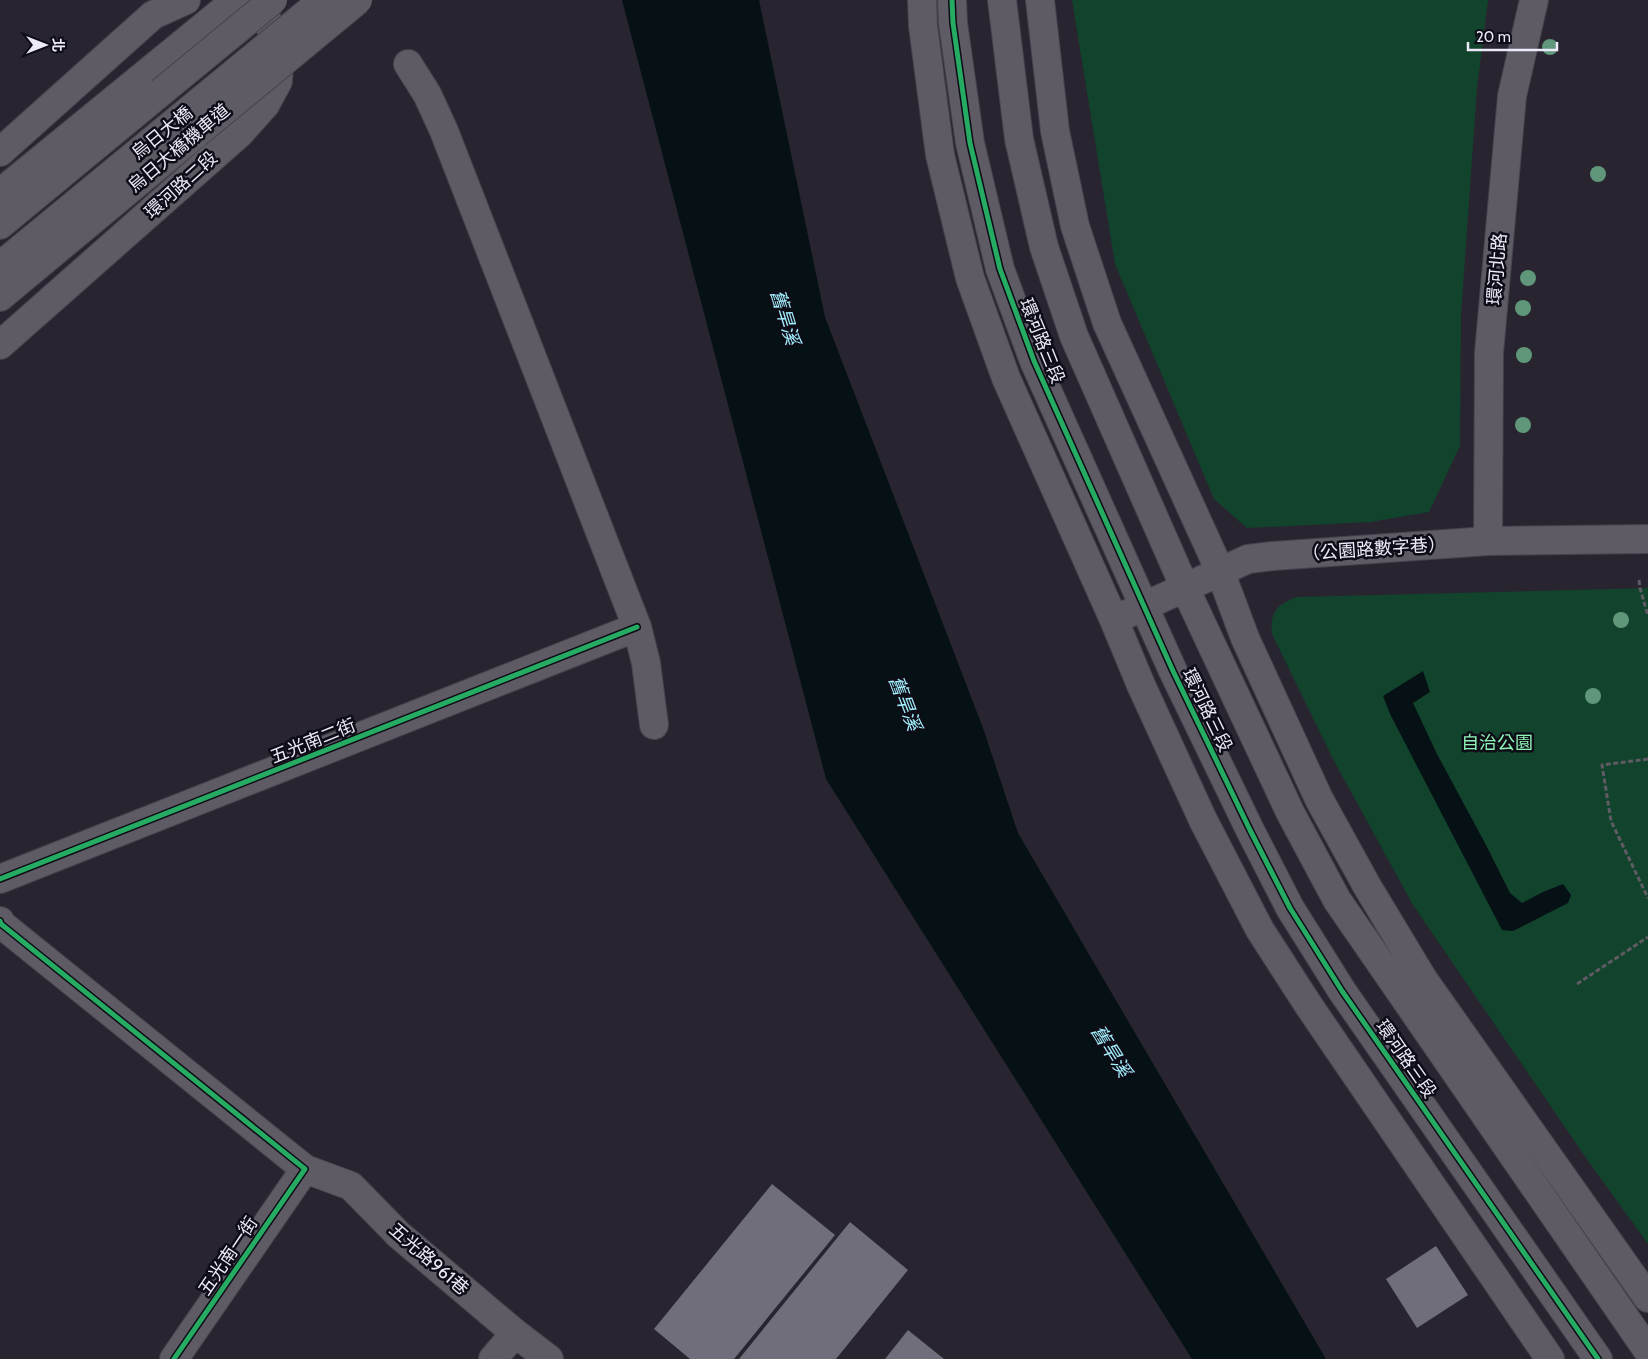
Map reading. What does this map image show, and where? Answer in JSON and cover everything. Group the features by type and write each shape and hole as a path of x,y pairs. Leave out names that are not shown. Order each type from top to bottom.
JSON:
{"street":[{"path":"0,152 153,15 186,0"},
{"path":"0,193 236,0"},
{"name":"環河路二段","path":"0,345 240,133 265,105 278,82 280,49 266,18 241,0"},
{"name":"烏日大橋","path":"0,225 273,0"},
{"name":"烏日大橋","path":"5,277 323,0"},
{"name":"烏日大橋機車道","path":"5,277 358,0"},
{"path":"922,0 923,26 940,155 970,278 1006,378 1141,685 1203,820 1260,930 1309,1006 1550,1359"},
{"name":"環河路三段","path":"952,0 953,23 970,143 1000,270 1034,360 1143,606 1250,830 1290,908 1342,991 1598,1359"},
{"name":"環河路三段","path":"1002,0 1019,139 1044,247 1074,336 1185,588 1290,812 1337,900 1648,1351"},
{"path":"1040,0 1055,131 1075,226 1107,323 1220,571 1245,638 1319,799 1367,886 1423,979 1648,1298"},
{"name":"環河北路","path":"1488,541 1489,353 1512,96 1534,0"},
{"path":"408,64 427,94 444,131 637,628 646,663 654,725"},
{"name":"（公園路數字巷）","path":"1114,620 1248,559 1488,541 1648,539"},
{"name":"五光南二街","path":"0,879 637,628"},
{"name":"五光路961巷","path":"0,921 1,924 305,1168 351,1186 399,1235 515,1333 549,1359"},
{"name":"五光南一街","path":"174,1359 305,1168"},
{"path":"493,1359 515,1333"}],"path":[{"path":"1639,580 1648,616"},
{"path":"1648,758 1602,765 1611,821 1648,898"},
{"path":"1577,984 1648,937"}],"green space":[{"path":"1072,0 1488,0 1477,88 1461,315 1460,446 1429,512 1371,522 1247,528 1214,499 1115,264"},
{"name":"自治公園","path":"1648,588 1648,1244 1584,1155 1413,905 1333,759 1272,634 1272,620 1279,606 1297,597"}],"water":[{"name":"舊旱溪","path":"622,0 759,0 825,317 983,728 1018,833 1326,1359 1192,1359 826,779"},
{"path":"1423,671 1430,692 1413,703 1437,754 1510,893 1522,903 1563,884 1571,895 1568,903 1513,931 1502,930 1390,714 1383,696"}],"building":[{"path":"772,1184 835,1235 734,1359 690,1359 654,1329"},
{"path":"850,1222 908,1270 836,1359 739,1359"},
{"path":"1436,1246 1468,1295 1417,1328 1386,1279"},
{"path":"908,1330 944,1359 885,1359"}],"cycle path":[{"path":"952,0 953,23 970,143 1000,269 1034,361 1173,671 1290,908 1342,991 1598,1359"},
{"path":"0,879 637,627"},
{"path":"0,921 1,924 305,1169 174,1359"}]}
